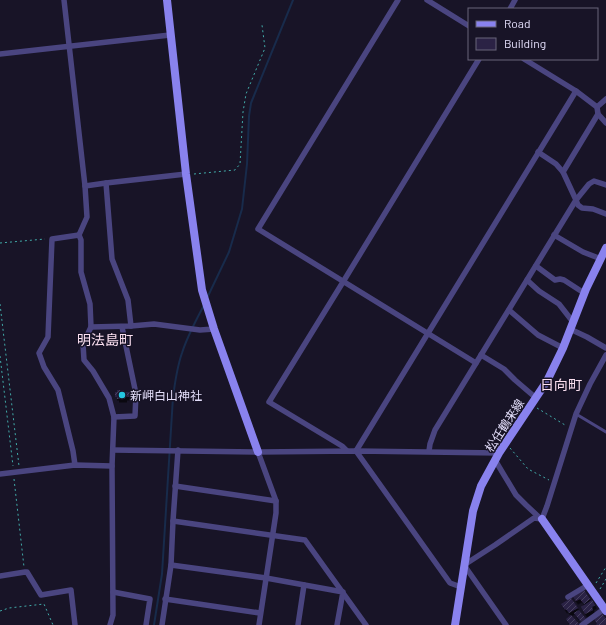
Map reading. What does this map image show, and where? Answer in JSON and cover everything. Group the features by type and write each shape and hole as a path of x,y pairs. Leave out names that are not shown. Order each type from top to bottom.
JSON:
{"street":[{"path":"64,0 85,186 87,217 79,235 81,240 81,272 90,304 91,327 83,344 84,360 93,371 109,398 114,417 112,466 113,615 110,625"},
{"path":"167,0 186,174 202,290 214,329 276,501 273,535 258,625"},
{"path":"398,0 258,230 476,363"},
{"path":"426,0 468,25"},
{"path":"0,54 170,35"},
{"path":"347,451 342,446 269,402 478,60"},
{"path":"526,60 576,91 597,107 598,114 606,123"},
{"path":"356,451 576,91"},
{"path":"597,107 606,99"},
{"path":"563,172 598,114"},
{"path":"538,152 556,164 563,172 578,205 582,208 593,209 606,214"},
{"path":"85,186 186,174"},
{"path":"429,452 435,430 576,200 589,184 594,181 606,185"},
{"path":"106,183 112,259 128,300 132,326"},
{"path":"75,465 58,390 44,367 39,352 48,337 52,239 79,235"},
{"path":"554,235 583,252 601,259"},
{"name":"松任鶴来線","path":"455,625 473,511 481,486 497,456 547,381 563,348 584,293 606,248"},
{"path":"536,266 555,280 564,280 584,293"},
{"path":"527,280 539,291 559,304 572,325 587,337 606,348"},
{"path":"508,310 538,335 563,348"},
{"path":"91,327 122,327 154,324 195,330 214,329"},
{"path":"114,417 135,416 136,394 122,327"},
{"path":"481,355 504,369 534,401"},
{"path":"542,519 576,414 606,355"},
{"path":"113,450 429,452 497,456 516,494 542,519 605,610 582,625"},
{"path":"162,625 171,565 175,486 175,450"},
{"path":"356,451 450,583 460,587"},
{"path":"0,474 75,465 112,466"},
{"path":"175,486 276,501"},
{"path":"506,625 464,565 534,518 542,519"},
{"path":"173,521 305,540 366,625"},
{"path":"171,565 266,578 343,592"},
{"path":"0,576 27,572 41,595 72,590 76,625"},
{"path":"298,625 304,585"},
{"path":"568,597 591,590"},
{"path":"113,592 150,598 146,625"},
{"path":"337,625 343,592"},
{"path":"165,599 260,613"}],"lane":[{"path":"576,414 606,432"}],"path":[{"path":"186,174 235,170 240,164 246,94 265,48 262,25"},
{"path":"0,243 52,239"},
{"path":"0,304 25,572"},
{"path":"0,333 4,334"},
{"path":"0,356 16,472"},
{"path":"534,401 571,428"},
{"path":"506,444 528,469 545,479 554,482"},
{"path":"591,590 606,567"},
{"path":"591,590 606,579"},
{"path":"0,611 9,608 44,604 53,625"}],"building":[{"name":"新岬白山神社","path":"117,390 130,392 130,397 125,397 125,399 117,399 117,397 115,397 115,392 117,392"},
{"path":"584,590 590,599 584,604 580,599 576,601 573,597"},
{"path":"571,598 578,608 569,613 561,604"},
{"path":"592,600 595,605 592,607 593,610 585,614 581,607"},
{"path":"579,610 586,619 581,622 574,613"},
{"path":"602,613 606,619 606,624 596,625 597,624 594,619"},
{"path":"571,615 579,624 578,625 570,625 566,619"}],"waterway":[{"path":"208,296 229,252 242,209 251,103 293,0"},
{"path":"154,625 162,574 173,397 179,364 184,347 203,307"}],"place":[{"name":"新岬白山神社","path":"122,395"}],"district":[{"name":"明法島町","path":"105,339"},
{"name":"日向町","path":"561,384"}]}
